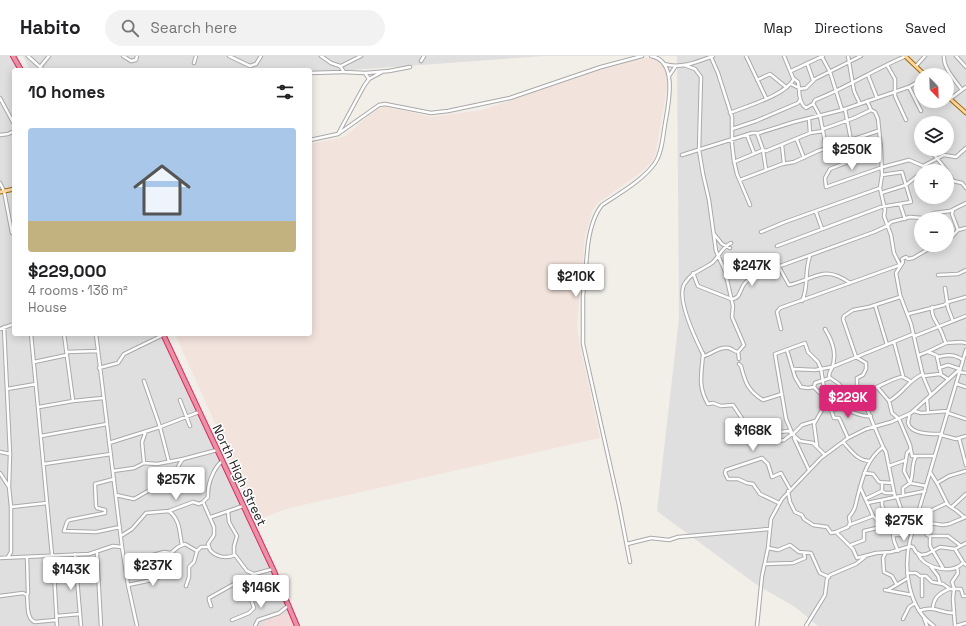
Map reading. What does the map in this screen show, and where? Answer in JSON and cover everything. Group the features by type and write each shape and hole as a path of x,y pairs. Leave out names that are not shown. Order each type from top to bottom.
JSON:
{"highway":[{"path":"13,56 20,68"},
{"name":"North High Street","path":"163,336 244,506 298,626"}],"main road":[{"path":"906,56 916,66"},
{"path":"954,102 965,111"},
{"path":"2,192 12,190"}],"street":[{"path":"28,56 40,67 49,56"},
{"path":"123,56 131,61 136,60 137,56"},
{"path":"194,63 196,56"},
{"path":"229,56 250,66 256,64 260,56"},
{"path":"321,56 331,63 341,66 361,56"},
{"path":"420,61 424,56"},
{"path":"312,140 338,134 379,105 385,104 431,113 448,111 510,98 601,67 642,56"},
{"path":"630,562 583,344 582,329 590,233 598,210 602,205 633,184 655,163 661,145 670,94 670,82 664,64 661,60 651,56"},
{"path":"664,64 675,67 712,56 733,120 731,129 734,162 750,205"},
{"path":"746,56 766,98"},
{"path":"784,56 799,88 800,99 806,108 813,104 815,100 906,56"},
{"path":"791,71 823,56 830,72 835,91 848,121 851,140"},
{"path":"848,56 854,93 860,104"},
{"path":"791,84 799,88 806,88 813,80 861,56"},
{"path":"916,66 924,56"},
{"path":"944,56 944,62 948,71 962,90"},
{"path":"956,56 966,67"},
{"path":"695,69 696,62"},
{"path":"807,63 813,80"},
{"path":"684,65 695,69 701,77 699,150 717,255 725,271 733,309 732,316 744,345 738,352 739,359"},
{"path":"887,65 895,79 896,101 906,120"},
{"path":"341,66 343,72"},
{"path":"312,73 382,72 410,67"},
{"path":"668,76 675,67"},
{"path":"365,72 369,80"},
{"path":"338,134 361,90 369,80 382,72"},
{"path":"757,80 770,74 786,88"},
{"path":"868,75 877,98"},
{"path":"730,113 786,88 794,79"},
{"path":"682,155 732,141 747,135 860,104 914,84"},
{"path":"909,87 922,111"},
{"path":"954,96 966,87"},
{"path":"0,98 12,118"},
{"path":"731,129 744,126 771,115 798,103 800,99"},
{"path":"867,101 871,110 875,112 876,115 881,149 882,175 880,188 884,207 884,216 891,235 894,253 900,265"},
{"path":"813,104 820,116 826,149"},
{"path":"734,162 754,153 763,150 766,151 797,140 810,133 848,121 871,110"},
{"path":"809,118 810,133"},
{"path":"740,180 878,131"},
{"path":"0,135 12,132"},
{"path":"757,133 763,150 766,170"},
{"path":"747,135 754,153"},
{"path":"797,140 804,158"},
{"path":"782,145 784,164"},
{"path":"927,164 944,155 956,157 966,148"},
{"path":"881,149 830,169 824,178 826,187 882,167 909,160 919,164"},
{"path":"936,158 944,165 953,181 962,183 966,188"},
{"path":"777,246 884,207 911,202 902,172 882,175"},
{"path":"881,193 906,185 914,179"},
{"path":"0,183 12,233"},
{"path":"761,232 880,188"},
{"path":"694,273 697,285 731,299 737,298 747,281 779,267 887,226 891,222 910,217 923,218 934,212 943,212 966,203"},
{"path":"900,204 905,219"},
{"path":"953,209 952,214 958,230"},
{"path":"816,212 822,229"},
{"path":"954,234 958,230 966,228"},
{"path":"713,233 725,246 730,248"},
{"path":"731,243 725,246 712,262 694,273 684,284 682,293 692,332 704,356 716,350 729,348 738,352"},
{"path":"923,252 913,258 908,259 906,257 902,259 903,262 896,273 900,297 908,314 923,375 931,395"},
{"path":"802,302 806,279 806,267 810,256"},
{"path":"780,329 777,310 900,265"},
{"path":"779,267 788,284 828,273 839,275 850,283"},
{"path":"938,275 958,274 966,270"},
{"path":"945,288 947,304 953,321"},
{"path":"858,394 857,378 863,375 867,366 866,363 856,358 843,319 844,316 853,310 900,297"},
{"path":"908,314 947,304 948,302 966,297"},
{"path":"875,305 887,345"},
{"path":"932,307 931,311 935,322 939,326 946,344"},
{"path":"794,369 821,369 832,367 913,334 915,336 966,316"},
{"path":"0,329 12,325"},
{"path":"4,327 10,454 9,488 11,507 11,552 13,557"},
{"path":"825,329 830,337 836,355 833,358 832,367 829,373 830,378"},
{"path":"31,336 53,555 57,626"},
{"path":"64,336 72,402"},
{"path":"96,336 122,547 137,626"},
{"path":"99,368 118,364 124,354 161,336"},
{"path":"894,342 903,376 910,381"},
{"path":"809,470 786,419 775,354 805,343 808,352 818,362 821,369 821,377 826,396 825,405 813,426 817,446"},
{"path":"919,355 946,344 966,343"},
{"path":"787,350 794,369 795,377 801,387 814,387 815,383 830,378"},
{"path":"934,626 924,618 919,611 912,595 906,564 908,546 966,350"},
{"path":"34,362 67,354 98,351"},
{"path":"702,352 702,373 700,382 703,394 708,404 713,403 723,406 731,404 743,420 746,421 755,423 773,420 779,432 788,431 800,441 814,443 825,455"},
{"path":"928,352 936,355 941,374"},
{"path":"937,357 956,355 963,360"},
{"path":"739,364 742,366 745,383 759,398 763,400 782,394"},
{"path":"939,368 948,365 966,373"},
{"path":"757,626 761,582 768,548 769,529 772,516 778,503 789,490 825,455 848,438 862,430 899,419 914,411 948,379 959,371"},
{"path":"889,401 897,397 910,381 923,375 941,374 948,379"},
{"path":"861,396 864,392 878,388 898,377 903,376"},
{"path":"830,378 839,384 845,394"},
{"path":"144,381 160,427 169,462"},
{"path":"7,389 36,384"},
{"path":"957,384 965,385"},
{"path":"814,387 816,391 836,400 845,394 858,394 864,400 886,452 894,493 903,515"},
{"path":"878,388 889,401 892,413 899,419 910,445 912,456 935,456"},
{"path":"39,407 103,398"},
{"path":"927,399 928,412"},
{"path":"180,400 190,426"},
{"path":"825,405 831,409 834,418 839,418 848,438"},
{"path":"831,409 840,408 848,410 862,417 871,416"},
{"path":"914,411 948,412 966,419"},
{"path":"109,443 146,430 160,427 199,412"},
{"path":"909,414 908,423 911,428 922,433 958,438 966,436"},
{"path":"778,441 784,440 802,425 815,421"},
{"path":"41,436 107,424"},
{"path":"144,463 142,442 146,430"},
{"path":"958,438 966,465"},
{"path":"843,442 853,454 864,460 870,461"},
{"path":"848,526 850,523 848,517 854,512 864,473 874,455 884,447"},
{"path":"113,471 134,468 144,463 169,462 217,450"},
{"path":"910,450 907,453 904,471 910,483"},
{"path":"0,452 10,454"},
{"path":"44,464 111,454"},
{"path":"903,495 903,488 910,483 914,459 916,456"},
{"path":"778,503 760,494 753,484 728,479 725,473 726,470 762,458 768,464 772,477 781,473 789,490 790,502 795,512 802,515 804,519 813,525 827,527 832,532 836,532 850,545 858,563"},
{"path":"116,495 134,500 148,491 159,490 166,478 177,469 179,462 183,459"},
{"path":"121,536 132,529 146,513 169,511 193,502 199,504 203,502 208,497 207,490 213,472 222,460"},
{"path":"889,466 906,460"},
{"path":"937,483 949,476 966,471"},
{"path":"0,472 9,488"},
{"path":"930,472 947,503 965,517"},
{"path":"864,473 874,474 882,482 892,483"},
{"path":"114,479 95,484 96,506 97,508 105,510 105,513 70,519 67,522 64,532 96,532 120,527"},
{"path":"882,482 882,490"},
{"path":"910,483 926,486"},
{"path":"860,486 873,516 882,523 891,526 898,551"},
{"path":"882,490 885,493 894,493"},
{"path":"865,499 882,490"},
{"path":"867,504 925,491"},
{"path":"951,507 957,504 966,494"},
{"path":"882,500 882,505 887,518"},
{"path":"11,507 47,502"},
{"path":"203,502 211,517 214,527 214,535 208,547"},
{"path":"850,545 865,539 865,530 881,527 884,519 928,512 947,503"},
{"path":"211,517 244,506"},
{"path":"169,511 176,517 180,526 182,545"},
{"path":"228,511 229,522 236,536 234,555 247,571 254,574"},
{"path":"836,532 853,522 873,516"},
{"path":"915,521 923,523 949,524 965,517"},
{"path":"923,523 927,535 948,536 961,546"},
{"path":"627,544 651,538 669,540 678,537 769,529"},
{"path":"893,535 901,535 913,530"},
{"path":"930,536 930,546 943,568"},
{"path":"918,554 927,554 942,546 955,549 966,543"},
{"path":"126,563 164,552 171,552 182,545 187,544 197,551"},
{"path":"0,558 97,553 112,546 122,547"},
{"path":"768,548 778,550 792,546 799,552 811,553 820,573 829,577 858,563 865,556"},
{"path":"857,558 876,553 885,554 898,551 908,546 913,547 922,561 931,567 938,576 940,584"},
{"path":"186,586 189,577 189,568 194,562 197,551 201,547 208,547"},
{"path":"208,547 212,552 221,557 229,557 234,555"},
{"path":"931,567 957,567 965,564 955,549"},
{"path":"8,557 11,552"},
{"path":"97,553 101,626"},
{"path":"765,564 793,563 805,558 804,553"},
{"path":"76,554 81,626"},
{"path":"885,554 883,558 884,572 892,576 897,585"},
{"path":"27,557 27,595 29,617 35,622 80,614"},
{"path":"957,567 958,573 952,582 954,589 953,599 955,626 966,623"},
{"path":"212,606 209,598 234,584 245,581 254,574 273,569"},
{"path":"128,585 152,580 172,572"},
{"path":"907,573 916,573 928,577 932,582 954,589 961,589 963,596 966,596"},
{"path":"922,576 922,596"},
{"path":"806,626 825,595 829,577"},
{"path":"908,577 887,590 912,595"},
{"path":"232,620 248,613 254,608 245,581"},
{"path":"933,607 935,599 939,594 950,588"},
{"path":"0,596 23,593 27,595"},
{"path":"903,619 909,607 915,603"},
{"path":"255,626 258,620 279,613 289,604"},
{"path":"919,611 933,607 954,613"},
{"path":"924,618 926,626"}],"shaded area":[{"path":"0,56 11,56 18,68 12,68 12,188 0,191"},
{"path":"23,56 544,56 312,73 312,68 29,68"},
{"path":"677,56 966,56 966,626 818,626 795,607 757,585 657,511 679,318"},
{"path":"644,57 657,60 663,65 667,78 667,88 655,156 652,162 640,173 598,203 593,209 585,236 577,326 600,438 290,508 259,519 250,500 248,501 241,487 243,486 176,336 312,336 312,144 347,135 377,108 384,106 431,117 482,110 619,63"},
{"path":"12,189 12,336 165,336 299,626 0,626 0,192"},
{"path":"283,614 291,615 295,626 260,626 264,624 263,622"}]}
